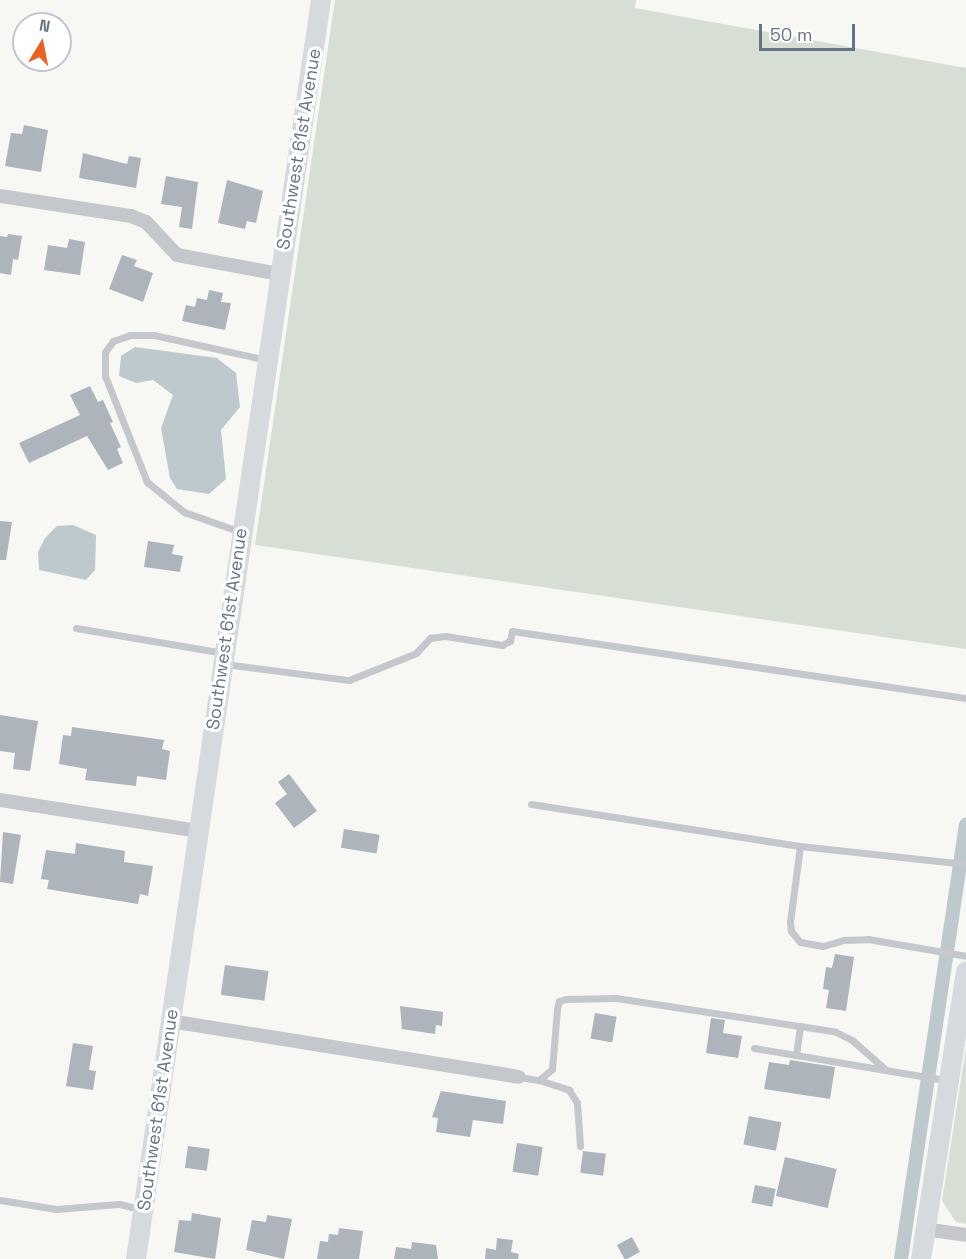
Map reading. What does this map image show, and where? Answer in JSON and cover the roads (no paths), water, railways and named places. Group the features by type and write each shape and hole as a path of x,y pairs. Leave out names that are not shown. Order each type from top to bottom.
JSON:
{"street":[{"name":"Southwest 61st Avenue","path":"136,1259 241,532 321,0"},
{"path":"0,196 131,216 146,222 177,255 280,274"},
{"path":"0,800 198,831"},
{"path":"921,1259 966,972"},
{"path":"170,1021 519,1077"},
{"path":"925,1229 966,1235"}],"lane":[{"path":"241,532 184,512 147,482 105,376 105,352 113,340 130,335 154,335 267,360"},
{"path":"76,628 223,658 349,680 416,653 430,638 445,636 502,645 510,641 512,631 966,698"},
{"path":"531,804 800,846 966,864"},
{"path":"800,846 790,922 795,938 823,946 844,940 868,939 966,956"},
{"path":"539,1080 552,1069 559,1001 566,999 616,998 836,1032 852,1040 885,1069"},
{"path":"796,1054 800,1026"},
{"path":"754,1048 949,1080"},
{"path":"519,1077 539,1080 569,1090 577,1103 580,1146"},
{"path":"0,1200 56,1209 119,1204 143,1210"}],"waterway":[{"path":"901,1259 966,825"}]}
